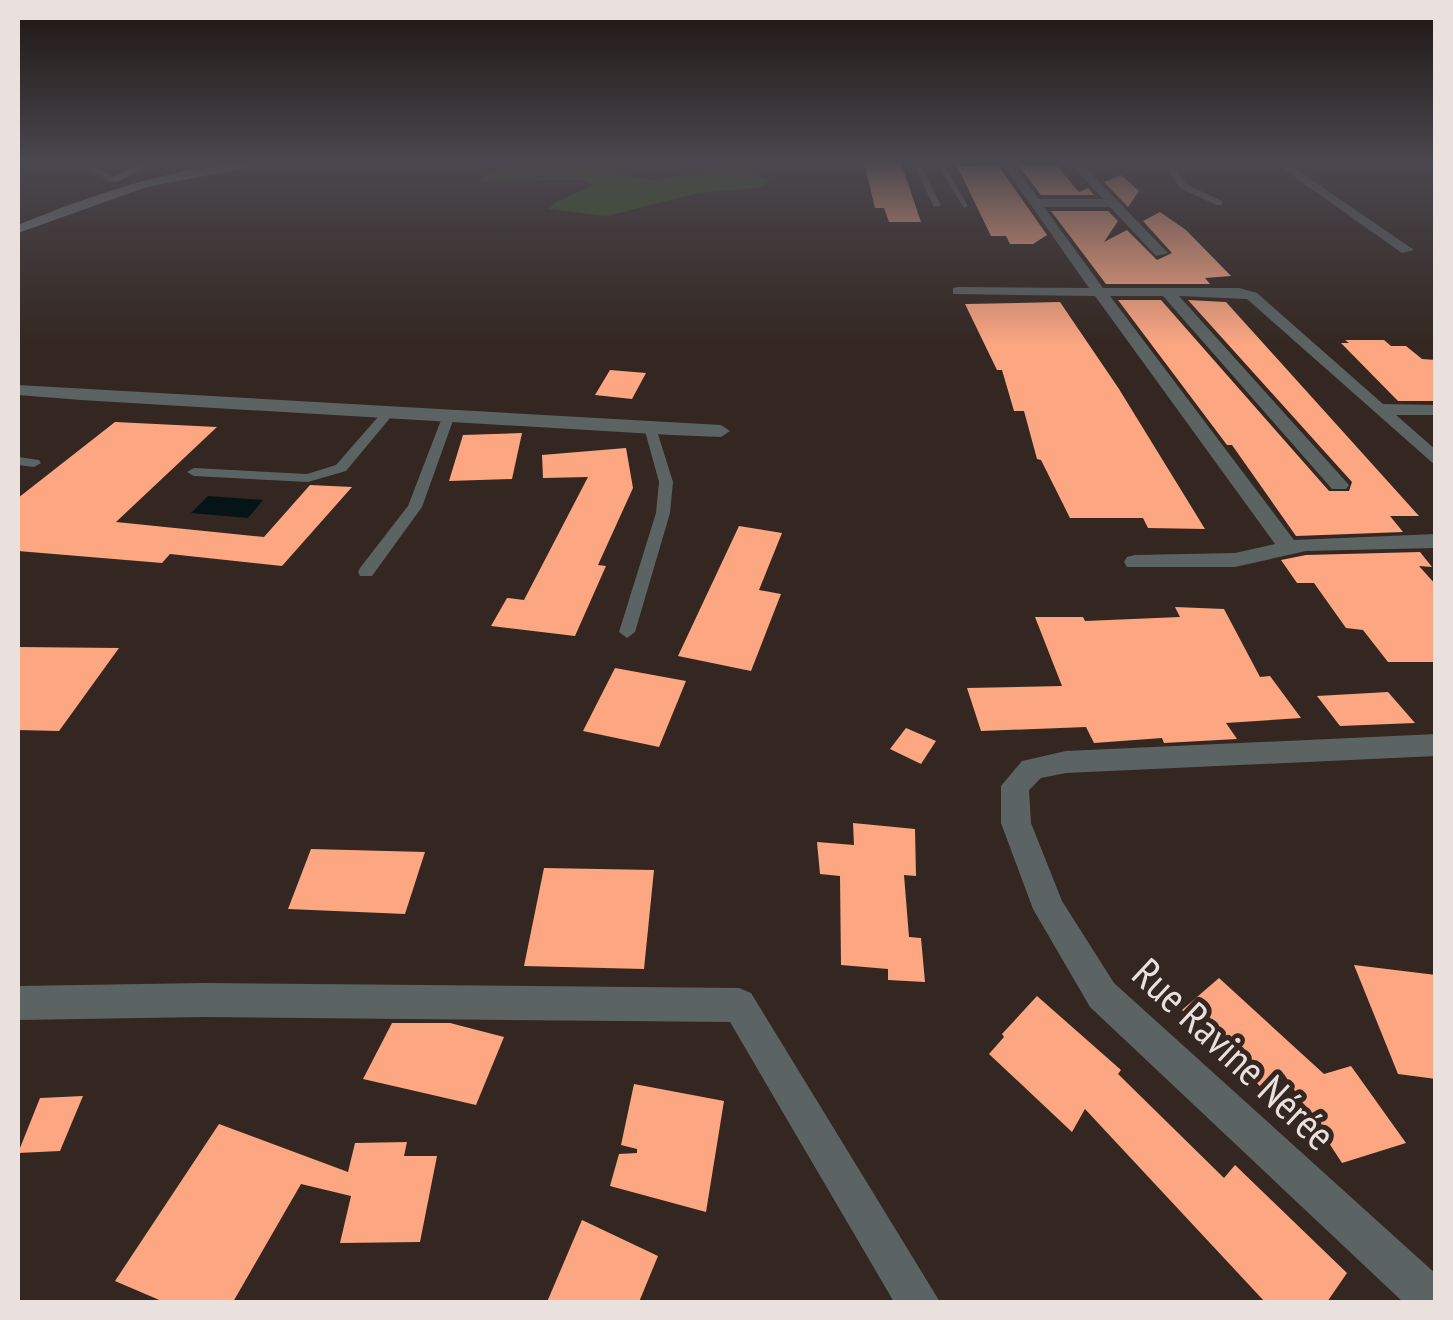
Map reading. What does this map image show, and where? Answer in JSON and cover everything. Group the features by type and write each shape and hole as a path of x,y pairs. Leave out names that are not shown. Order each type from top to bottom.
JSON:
{"street":[{"path":"1049,223 1289,548"},
{"path":"1132,223 1161,253"},
{"path":"1367,223 1407,250"},
{"path":"958,292 1239,292 1252,296 1436,460"},
{"path":"1167,292 1339,485"},
{"path":"18,390 652,431 721,432"},
{"path":"1378,409 1436,410"},
{"path":"1136,562 1235,560 1306,544 1436,541"},
{"name":"Rue Ravine Nérée","path":"1434,1302 1102,995 1049,909 1016,823 1015,786 1032,769 1066,762 1436,745"},
{"path":"18,1003 204,1000 739,1005 918,1302"}],"lane":[{"path":"194,472 308,478 340,468 390,412"},
{"path":"366,572 414,508 449,415"},
{"path":"626,632 663,514 666,482 652,431"},
{"path":"18,461 34,463"}],"shaded area":[{"path":"208,496 263,500 248,518 191,513"}],"building":[{"path":"984,223 1038,223 1047,235 1033,244 1010,244 1006,236 991,236"},
{"path":"1060,223 1117,223 1104,242 1127,230 1157,260 1172,253 1144,223 1175,223 1231,276 1205,278 1210,284 1106,284"},
{"path":"1118,300 1161,300 1329,491 1349,491 1352,482 1188,300 1226,302 1419,516 1390,516 1403,532 1296,536 1232,445 1227,445"},
{"path":"1060,302 1205,529 1148,528 1143,518 1070,518 1041,460 1037,459 1024,411 1014,411 1002,370 997,370 965,304"},
{"path":"1345,340 1384,340 1391,346 1406,346 1422,359 1436,360 1436,401 1398,401 1341,343 1349,343"},
{"path":"610,370 646,373 632,399 595,395"},
{"path":"115,422 217,427 116,522 264,537 310,485 352,487 282,566 170,554 162,563 18,551 18,498"},
{"path":"522,433 512,479 449,481 463,435"},
{"path":"626,448 633,488 598,565 606,566 575,636 491,626 507,598 524,600 588,477 543,478 542,455"},
{"path":"739,526 782,533 759,590 781,594 751,671 678,656"},
{"path":"1420,552 1432,567 1419,566 1436,585 1436,662 1388,662 1363,630 1346,628 1314,583 1297,583 1281,560 1306,555"},
{"path":"1175,607 1224,609 1260,677 1270,676 1301,718 1226,723 1237,739 1164,743 1162,738 1094,743 1086,727 981,731 967,688 1062,686 1035,617 1083,617 1085,621 1180,617"},
{"path":"18,647 119,648 59,731 18,730"},
{"path":"615,668 686,681 659,747 583,731"},
{"path":"1388,692 1415,723 1340,726 1317,696"},
{"path":"906,728 936,741 921,764 890,749"},
{"path":"853,823 915,829 916,876 904,875 909,937 921,938 925,982 888,980 888,969 841,965 840,876 820,874 817,842 854,845"},
{"path":"311,849 425,852 405,914 288,909"},
{"path":"544,868 654,870 644,969 524,966"},
{"path":"1354,965 1436,975 1436,1079 1398,1074"},
{"path":"1219,978 1324,1074 1351,1066 1406,1143 1342,1163 1284,1074 1266,1092 1182,1010"},
{"path":"1037,996 1121,1070 1118,1074 1224,1178 1235,1165 1347,1273 1327,1302 1265,1302 1085,1109 1072,1132 989,1054"},
{"path":"392,1023 450,1023 504,1037 476,1105 363,1079"},
{"path":"634,1084 724,1101 706,1212 610,1186 619,1154 637,1153 637,1149 621,1145"},
{"path":"83,1096 60,1151 18,1153 40,1098"},
{"path":"219,1124 348,1172 355,1143 407,1142 404,1156 437,1156 420,1242 340,1243 351,1196 301,1184 233,1302 164,1302 115,1281"},
{"path":"582,1220 658,1256 639,1302 547,1302"}]}
